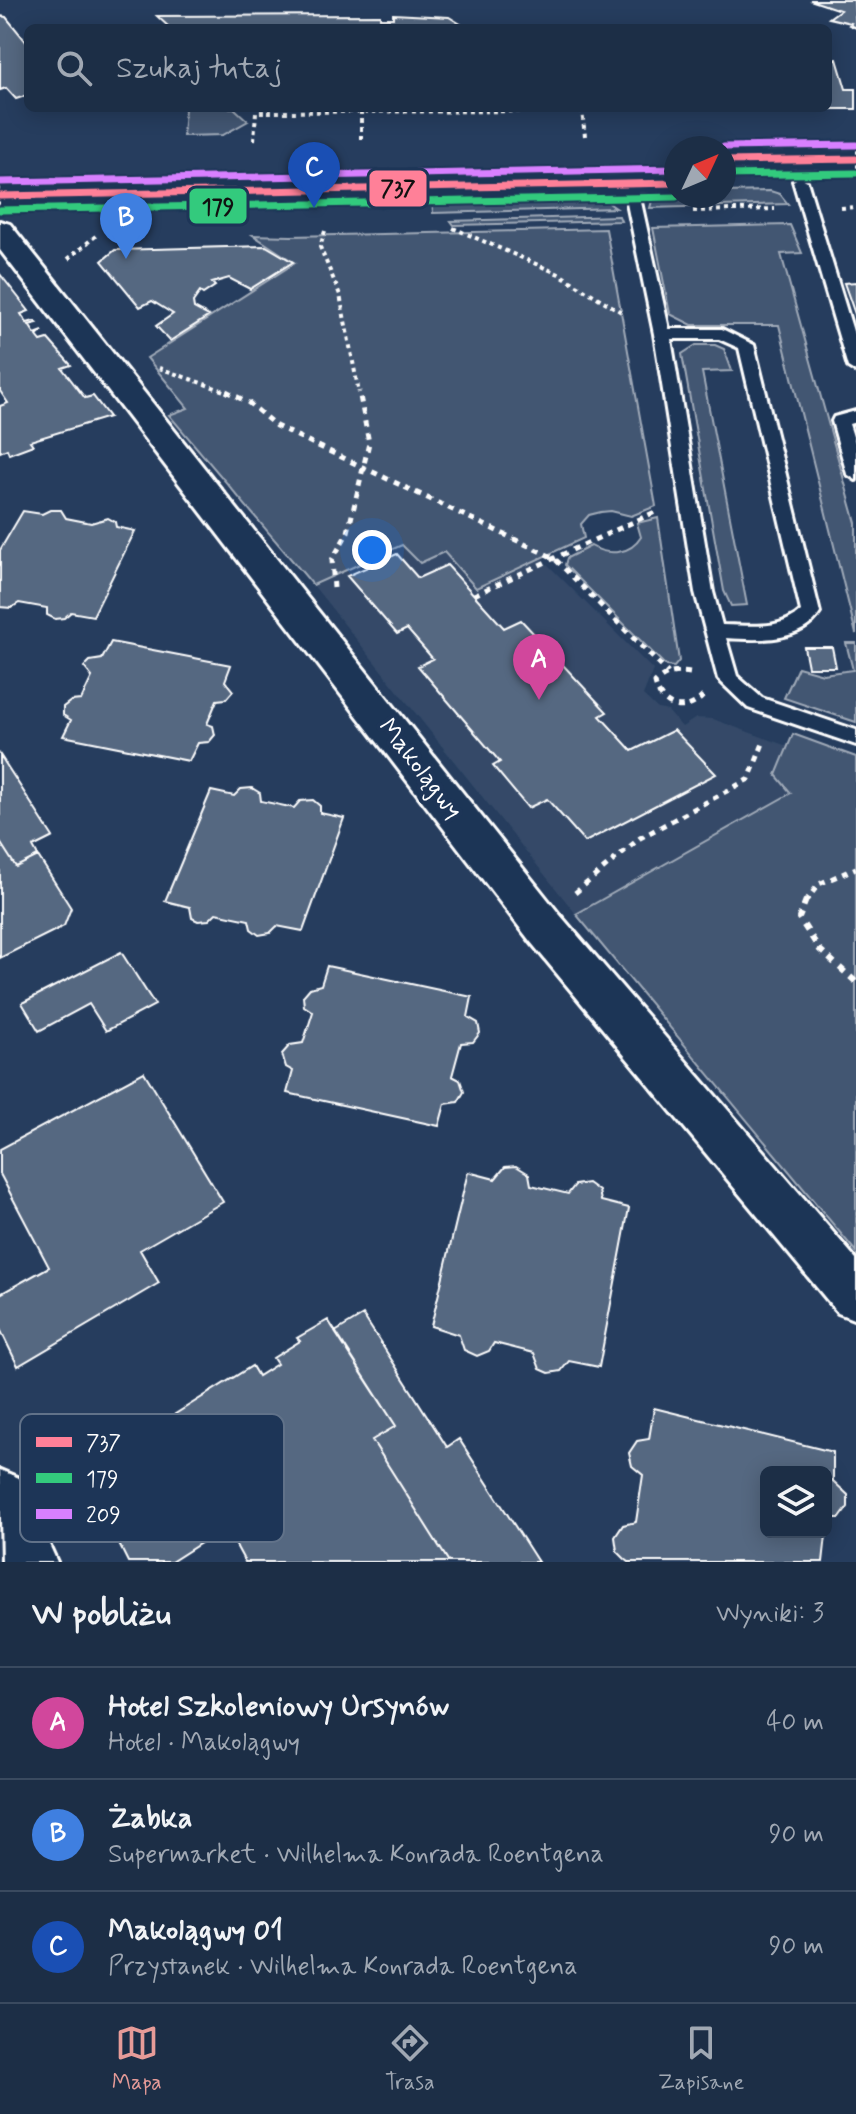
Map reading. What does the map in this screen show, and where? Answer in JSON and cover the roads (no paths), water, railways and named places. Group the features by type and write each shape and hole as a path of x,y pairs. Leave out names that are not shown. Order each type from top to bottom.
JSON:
{"street":[{"path":"736,161 856,159"},
{"path":"1,203 664,163"},
{"path":"736,182 856,180"},
{"path":"1,203 664,183"},
{"name":"Makolągwy","path":"1,203 545,928 856,1296"},
{"path":"0,1497 20,1540"},
{"path":"21,1542 30,1562"}],"lane":[{"path":"800,181 856,367"},
{"path":"630,184 662,334 704,592 728,679 755,703 856,738"},
{"path":"662,334 722,334 746,345 811,613 802,624 785,630 714,631"},
{"path":"856,416 840,421 856,474"}],"place":[{"name":"Makolągwy 01","path":"314,208"},
{"name":"Żabka","path":"126,259"},
{"name":"Hotel Szkoleniowy Ursynów","path":"539,700"}]}
